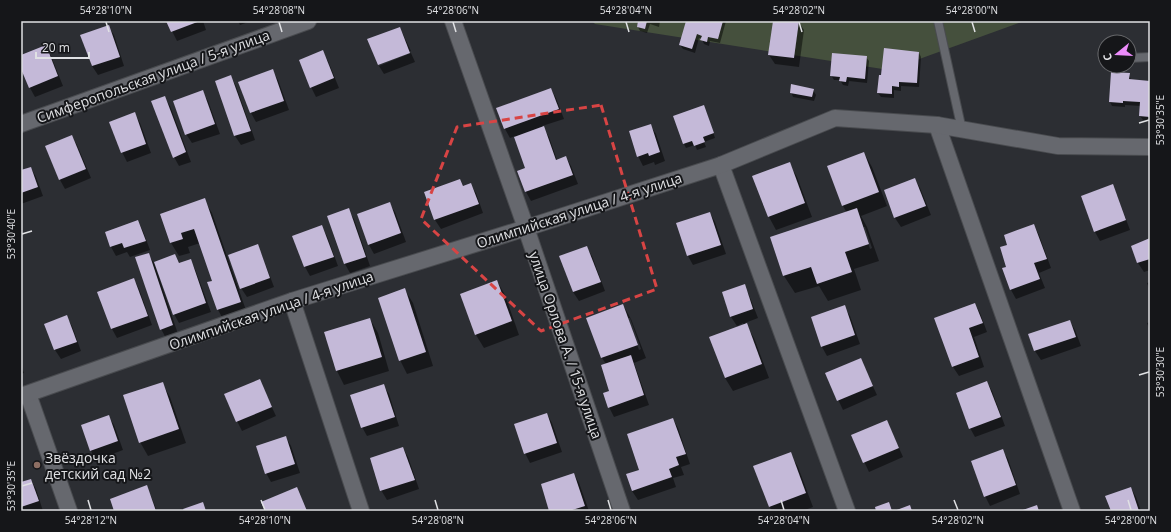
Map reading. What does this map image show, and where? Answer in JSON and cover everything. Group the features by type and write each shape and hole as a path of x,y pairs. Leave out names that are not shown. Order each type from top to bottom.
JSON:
{"street":[{"name":"Симферопольская улица / 5-я улица","path":"21,124 308,21"},
{"name":"улица Орлова А. / 15-я улица","path":"453,21 526,228 622,511"},
{"name":"Олимпийская улица / 4-я улица","path":"25,395 292,301 721,165 835,118 937,125 1058,146 1150,146"},
{"path":"937,125 1072,511"},
{"path":"721,165 847,511"},
{"path":"292,301 360,511"},
{"path":"25,395 69,511"}],"lane":[{"path":"938,21 962,130"},
{"path":"1137,58 1150,57"}],"highlighted area":[{"path":"601,105 657,289 541,331 421,219 457,127"}],"green space":[{"path":"592,21 1024,21 889,70 595,24"}],"building":[{"path":"166,21 200,21 171,32"},
{"path":"638,21 647,21 645,29 637,27"},
{"path":"686,21 723,21 718,39 708,37 707,42 700,40 702,36 697,34 692,49 679,45"},
{"path":"773,21 799,21 794,58 768,55"},
{"path":"109,25 120,57 92,66 80,35"},
{"path":"400,27 410,53 378,65 367,39"},
{"path":"46,45 58,76 29,88 21,69 21,55"},
{"path":"884,48 919,52 917,83 899,82 899,87 892,86 892,94 877,93"},
{"path":"323,50 334,78 310,88 299,60"},
{"path":"832,53 867,56 865,79 847,77 846,82 839,81 840,77 830,76"},
{"path":"273,69 284,101 250,113 238,82"},
{"path":"1111,74 1130,74 1129,79 1150,81 1150,117 1139,116 1140,102 1109,102"},
{"path":"231,75 251,131 234,136 215,81"},
{"path":"791,84 814,89 812,97 790,93"},
{"path":"551,88 559,109 504,129 496,108"},
{"path":"203,90 215,124 185,135 173,101"},
{"path":"165,96 186,152 173,158 151,101"},
{"path":"704,105 714,133 703,137 705,142 694,146 692,141 683,144 673,116"},
{"path":"135,112 146,144 121,153 109,122"},
{"path":"651,124 660,152 649,156 648,153 637,157 629,131"},
{"path":"544,126 556,160 566,156 573,175 525,192 517,171 525,168 514,137"},
{"path":"72,135 86,169 59,180 45,146"},
{"path":"864,152 879,192 842,206 827,166"},
{"path":"790,162 805,203 768,217 752,176"},
{"path":"31,167 38,187 21,193 21,170"},
{"path":"915,178 926,206 894,218 884,190"},
{"path":"460,179 463,186 471,183 479,204 434,220 424,192"},
{"path":"1113,184 1126,220 1094,232 1081,196"},
{"path":"205,198 241,302 217,310 207,282 212,281 194,229 181,233 183,239 170,243 160,214"},
{"path":"390,202 401,233 368,245 357,214"},
{"path":"349,208 366,257 344,264 327,216"},
{"path":"857,208 869,244 845,252 852,272 817,284 811,267 783,276 770,237"},
{"path":"710,212 721,245 687,256 676,223"},
{"path":"138,220 146,241 124,248 122,243 110,247 105,232"},
{"path":"1034,224 1047,259 1034,263 1040,279 1010,290 1002,268 1006,267 1000,247 1007,245 1004,235"},
{"path":"322,225 334,257 304,267 292,236"},
{"path":"1150,238 1150,259 1137,263 1131,246"},
{"path":"258,244 270,278 240,289 228,255"},
{"path":"587,246 601,282 573,292 559,256"},
{"path":"149,253 173,325 160,330 135,257"},
{"path":"175,254 179,263 191,259 206,303 173,315 154,262"},
{"path":"134,278 148,316 111,329 97,292"},
{"path":"497,280 512,321 475,335 460,294"},
{"path":"745,284 753,309 730,317 722,292"},
{"path":"405,288 426,352 399,361 378,298"},
{"path":"975,303 983,323 969,328 979,357 952,367 934,318"},
{"path":"623,304 638,345 601,358 586,318"},
{"path":"845,305 855,335 821,347 811,317"},
{"path":"67,315 77,342 54,350 44,324"},
{"path":"370,318 382,357 336,371 324,332"},
{"path":"1070,320 1076,337 1034,351 1028,334"},
{"path":"747,323 762,364 725,378 709,337"},
{"path":"631,355 644,395 608,408 603,393 609,391 601,365"},
{"path":"861,358 873,386 837,401 825,373"},
{"path":"260,379 272,407 236,422 224,394"},
{"path":"987,381 1001,417 969,429 956,393"},
{"path":"163,382 179,429 139,443 123,395"},
{"path":"384,384 395,417 361,428 350,395"},
{"path":"547,413 557,443 524,454 514,424"},
{"path":"109,415 118,441 90,451 81,425"},
{"path":"673,418 686,454 676,457 679,465 669,469 672,477 632,491 626,474 639,470 627,434"},
{"path":"887,420 899,448 863,463 851,435"},
{"path":"286,436 295,464 265,474 256,446"},
{"path":"403,447 415,480 380,491 370,458"},
{"path":"1003,449 1016,485 984,497 971,461"},
{"path":"791,452 806,493 769,507 753,466"},
{"path":"574,473 585,506 569,511 549,511 541,484"},
{"path":"31,479 39,501 21,507 21,482"},
{"path":"147,485 156,511 114,511 110,499"},
{"path":"297,487 307,511 265,511 261,502"},
{"path":"1131,487 1139,511 1111,511 1105,496"},
{"path":"203,502 206,511 184,511 183,509"},
{"path":"889,502 892,511 876,511 875,507"},
{"path":"910,505 912,511 894,511"},
{"path":"1037,505 1039,511 1020,511"}],"place":[{"name":"Звёздочка детский сад №2","path":"37,465"}]}
